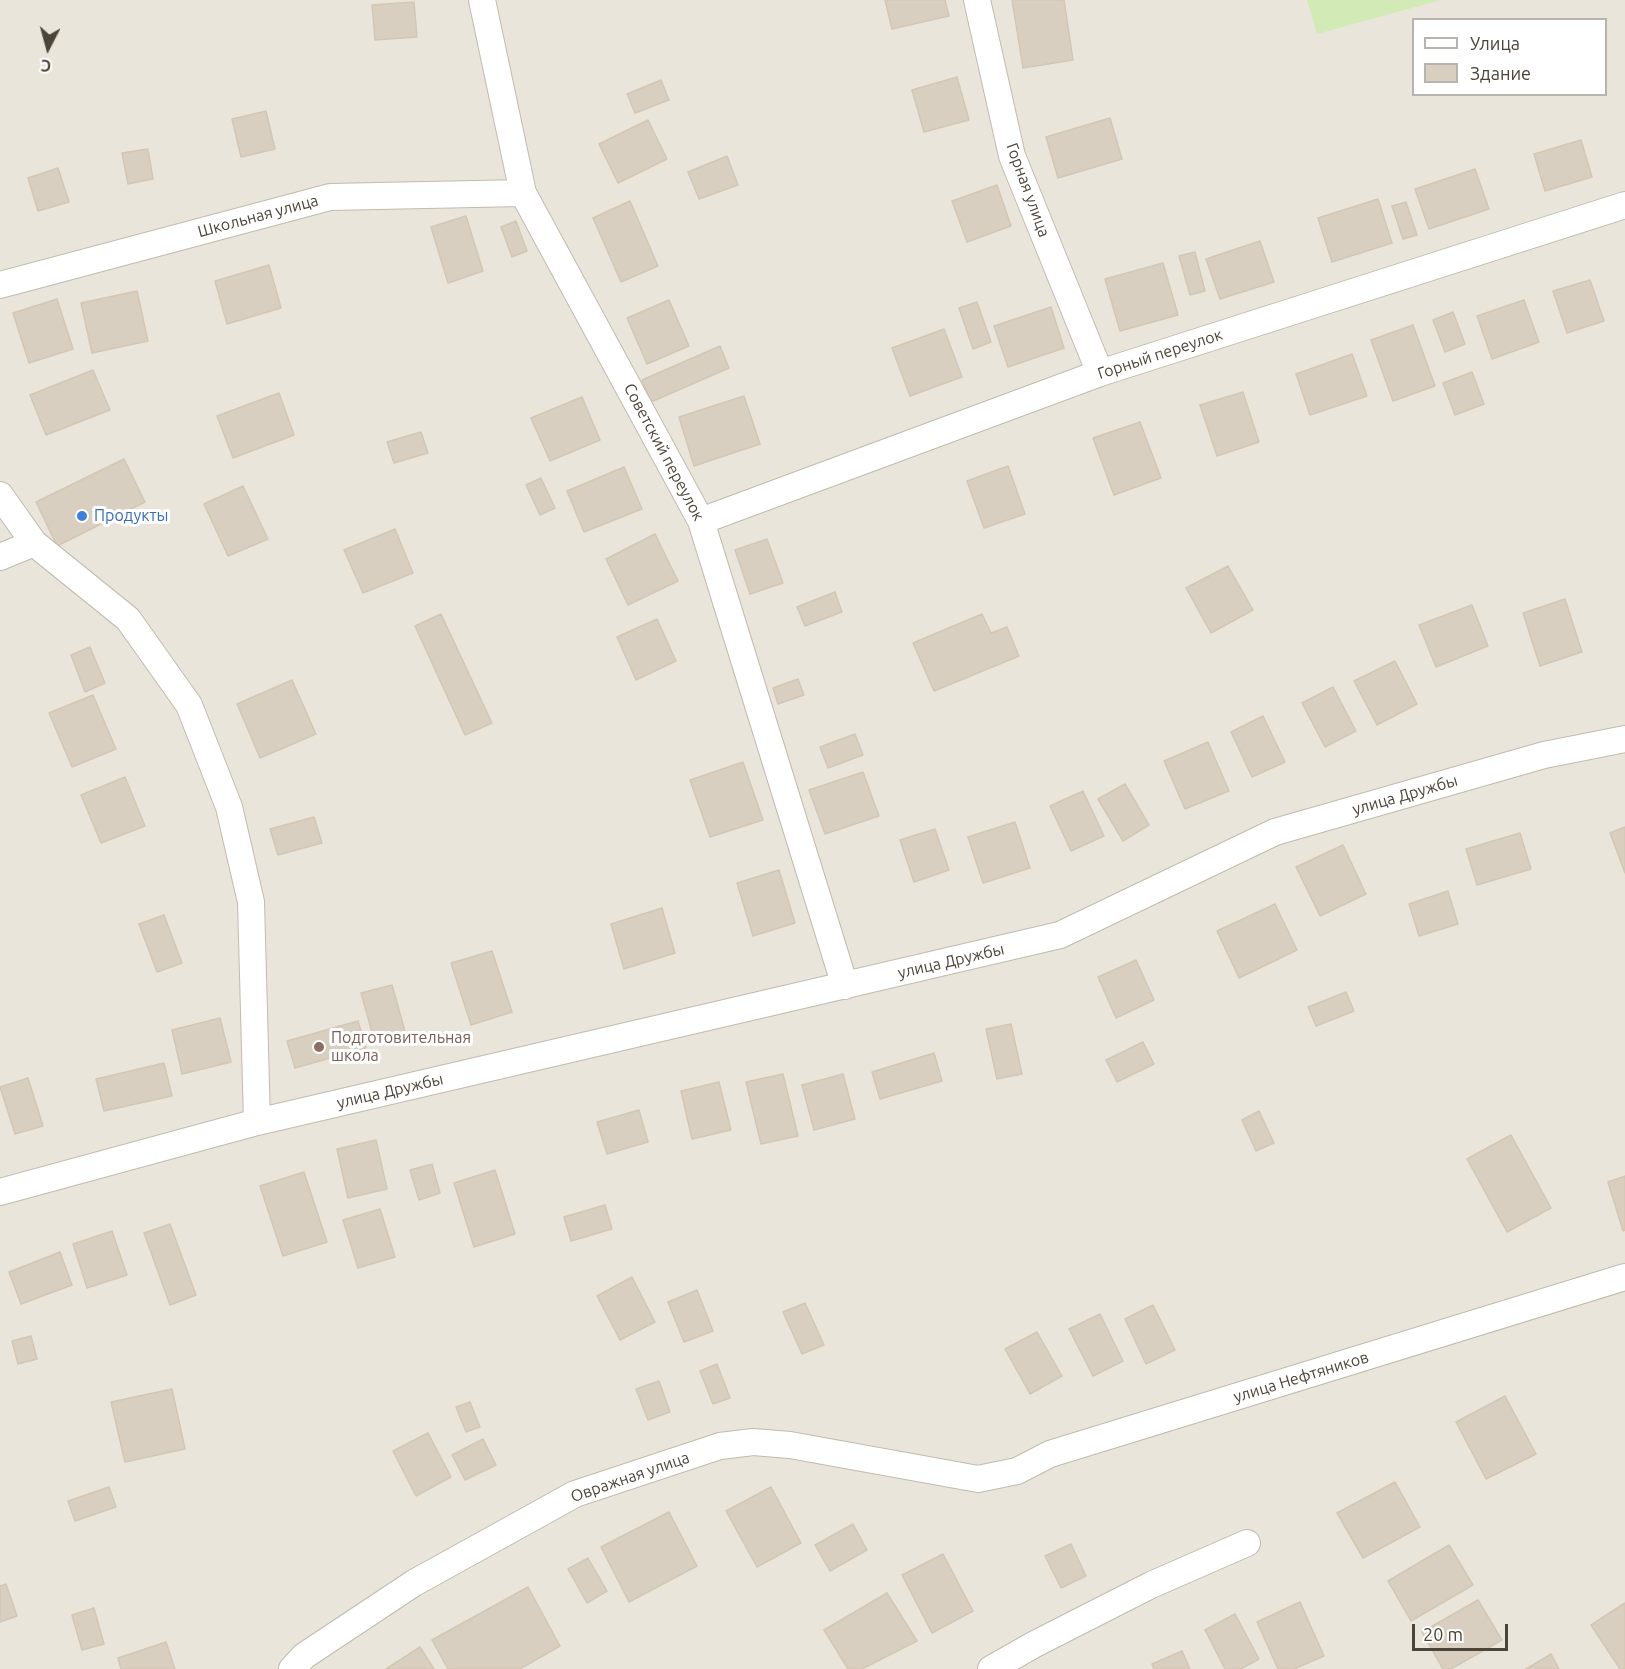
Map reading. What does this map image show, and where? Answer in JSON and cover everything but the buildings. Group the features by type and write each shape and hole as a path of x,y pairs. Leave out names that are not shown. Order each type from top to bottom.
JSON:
{"street":[{"name":"Советский переулок","path":"482,0 523,193 701,521 844,986"},
{"name":"Горная улица","path":"977,0 1012,156 1100,373"},
{"name":"Школьная улица","path":"0,285 330,197 523,193"},
{"name":"Горный переулок","path":"701,521 1100,373 1625,205"},
{"path":"0,495 34,543 128,619 189,705 229,807 250,902 257,1122"},
{"path":"0,557 34,543"},
{"name":"улица Дружбы","path":"0,1192 257,1122 1060,935 1275,832 1544,755 1625,739"},
{"name":"улица Нефтяников","path":"978,1479 1017,1471 1061,1450 1625,1277"},
{"name":"Овражная улица","path":"292,1669 304,1656 414,1583 575,1494 720,1446 753,1442 790,1445 978,1479"},
{"path":"991,1669 1150,1585 1247,1543"}],"shaded area":[{"path":"0,0 1625,0 1625,1669 0,1669"}],"green space":[{"path":"1307,0 1441,0 1317,34"}],"place":[{"name":"Продукты","path":"82,516"},
{"name":"Подготовительная школа","path":"319,1047"}]}
